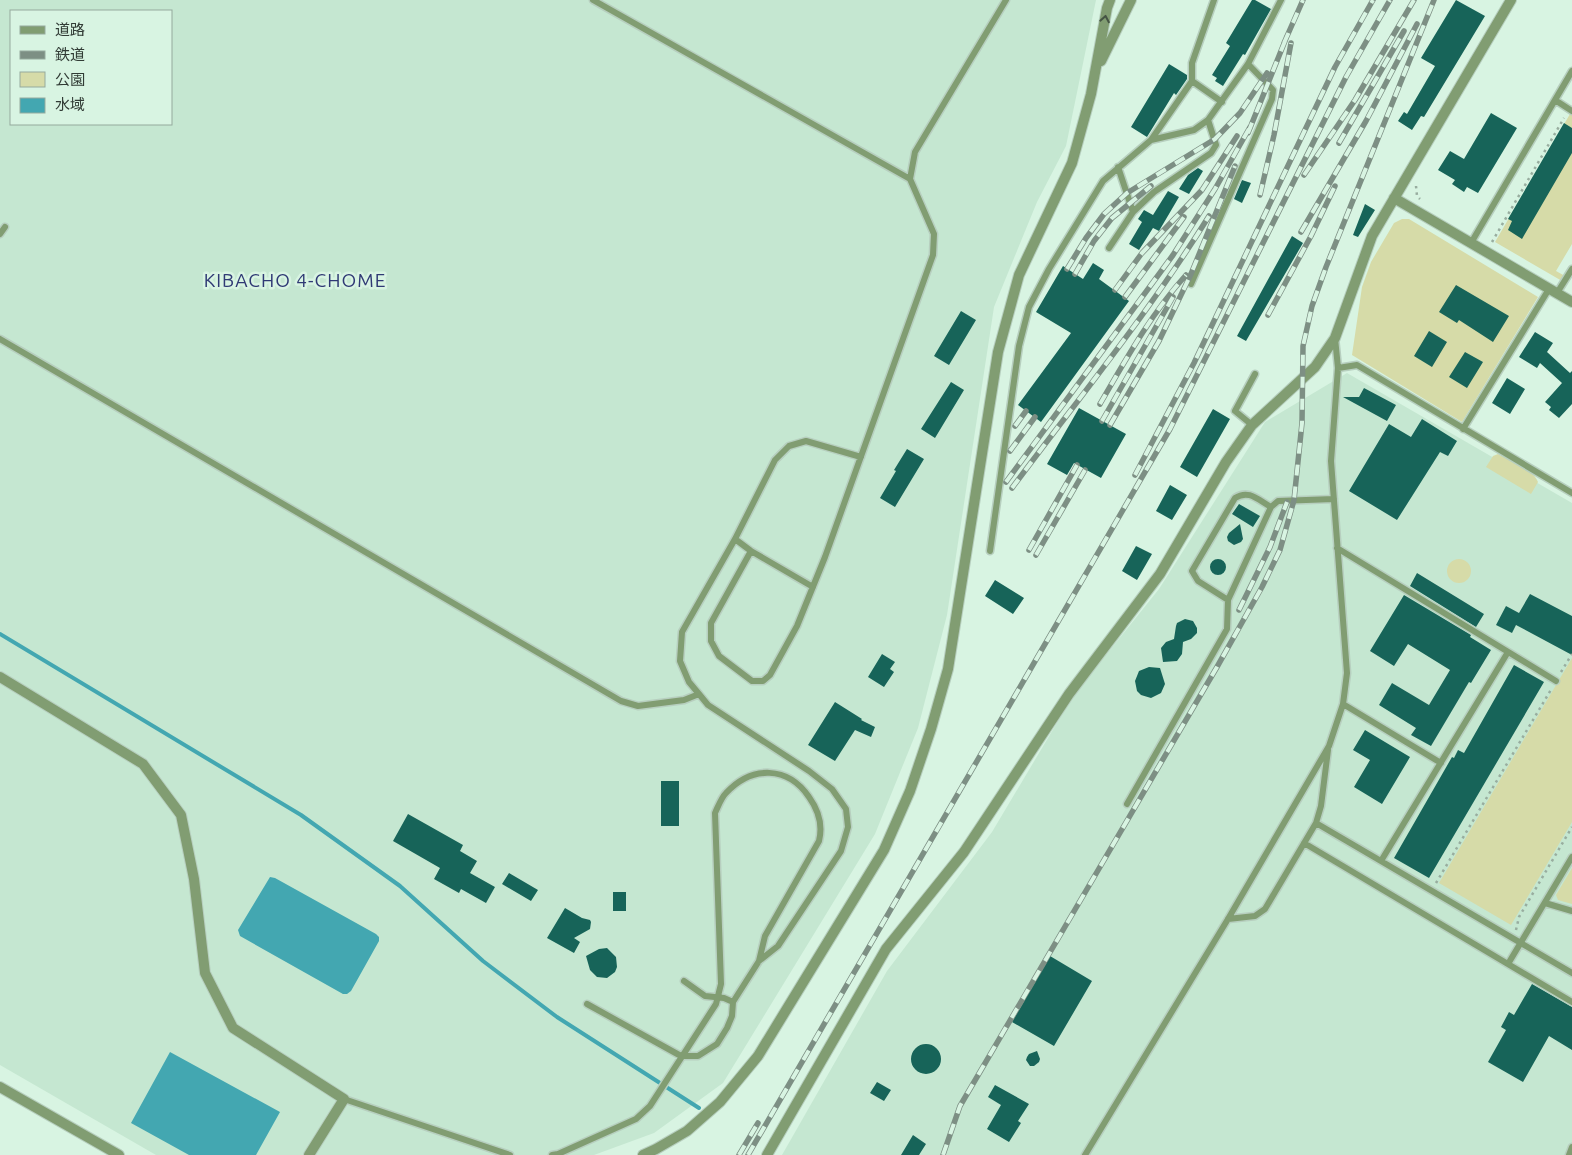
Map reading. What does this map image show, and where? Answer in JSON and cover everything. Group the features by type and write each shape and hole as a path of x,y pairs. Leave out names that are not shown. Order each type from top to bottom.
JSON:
{"street":[{"path":"643,1155 687,1130 707,1114 720,1102 758,1056 884,850 910,791 932,729 948,669 998,352 1019,275 1072,163 1091,94 1110,0"},
{"path":"1095,73 1131,0"},
{"path":"767,1155 886,949 964,852 1069,694 1160,574 1226,462 1252,425 1315,367 1336,338 1372,236 1511,0"},
{"path":"1394,198 1572,302"},
{"path":"0,677 143,764 181,815 194,879 205,973 233,1028 344,1099 309,1155"},
{"path":"0,1087 119,1155"}],"lane":[{"path":"593,0 910,179"},
{"path":"751,551 711,623 711,641 719,656 752,680 763,681 770,675 796,626 813,587 934,254 934,234 910,179 915,152 1006,0"},
{"path":"990,551 1019,346 1029,307 1049,269 1103,181 1151,140 1192,82 1192,63 1214,0"},
{"path":"1151,140 1194,130 1208,120 1248,64 1280,0"},
{"path":"1191,284 1272,99 1273,90 1248,64"},
{"path":"1471,243 1572,71"},
{"path":"1192,82 1222,102"},
{"path":"1554,100 1571,110"},
{"path":"1109,248 1133,212 1154,192 1211,153 1216,145 1208,120"},
{"path":"1118,167 1133,212"},
{"path":"0,234 5,227"},
{"path":"1463,428 1553,291 1572,269"},
{"path":"1228,919 1255,916 1265,909 1316,823 1321,806 1329,746 1343,704 1347,673 1331,461 1338,368 1336,338"},
{"path":"0,339 621,701 638,706 684,700 700,694"},
{"path":"1338,368 1357,366 1572,493"},
{"path":"1252,425 1235,412 1254,374"},
{"path":"759,961 778,946 842,851 848,827 846,809 832,789 809,771 708,704 689,682 680,661 682,632 735,539 775,460 789,446 806,441 861,457"},
{"path":"1228,600 1198,581 1192,571 1235,498 1246,493 1271,507"},
{"path":"1126,804 1227,629 1228,600 1271,507 1278,501 1334,499"},
{"path":"735,539 751,551 813,587"},
{"path":"1337,548 1556,681"},
{"path":"1381,861 1508,652"},
{"path":"1343,704 1440,763"},
{"path":"1085,1155 1228,919 1329,746"},
{"path":"552,1155 636,1119 650,1106 673,1068 681,1056 716,1004 721,984 715,813 725,793 741,781 759,774 773,772 789,777 804,790 815,806 822,829 819,841 765,936 759,961 733,1002 732,1016 728,1028 716,1044 698,1056 681,1056 587,1004"},
{"path":"1316,823 1572,973"},
{"path":"1304,843 1572,1002"},
{"path":"1508,964 1572,857"},
{"path":"1545,903 1572,911"},
{"path":"684,982 705,996 724,998 733,1002"},
{"path":"344,1099 510,1155"},
{"path":"1569,1155 1572,1147"}],"path":[{"path":"1500,246 1492,242 1571,110"},
{"path":"1418,179 1417,196 1422,201"},
{"path":"1432,891 1572,654"},
{"path":"1511,938 1519,917 1572,827"}],"shaded area":[{"path":"0,0 1096,0 1066,146 1037,202 994,307 947,615 918,728 875,834 723,1083 654,1133 594,1155 156,1155 0,1065"},
{"path":"1347,373 1572,503 1572,1155 782,1155 887,971 992,832 1073,696 1159,589 1265,422"}],"green space":[{"path":"1570,114 1572,115 1572,244 1556,271 1565,276 1562,281 1495,242"},
{"path":"1402,219 1409,219 1538,297 1462,422 1352,355 1362,287 1371,262 1394,223"},
{"path":"1498,454 1520,465 1535,477 1538,482 1531,494 1486,467 1493,456"},
{"path":"1459,559 1468,562 1471,571 1468,580 1459,583 1450,580 1447,571 1450,562"},
{"path":"1572,658 1572,822 1511,925 1439,883"},
{"path":"1572,868 1572,904 1558,900 1556,895"}],"water":[{"path":"270,877 275,878 379,937 379,941 351,991 347,994 343,994 240,936 238,930"},
{"path":"170,1052 280,1112 256,1155 189,1155 131,1123"}],"building":[{"path":"1252,0 1271,9 1245,55 1243,54 1223,86 1215,81 1217,78 1212,75 1230,46 1226,43"},
{"path":"1456,0 1485,16 1424,117 1421,116 1412,130 1398,121 1404,112 1407,114 1435,66 1421,58"},
{"path":"1169,64 1187,75 1187,79 1176,95 1174,93 1147,137 1131,127"},
{"path":"1491,113 1517,128 1478,193 1467,187 1464,192 1452,184 1455,180 1438,170 1450,151 1464,159"},
{"path":"1564,123 1572,128 1572,153 1522,239 1508,230 1512,221 1508,219"},
{"path":"1198,168 1203,171 1189,194 1179,189 1188,175"},
{"path":"1242,180 1251,183 1242,203 1234,199"},
{"path":"1168,191 1179,197 1159,231 1153,228 1139,250 1129,244 1142,222 1138,219 1144,210 1153,215"},
{"path":"1365,204 1375,210 1358,237 1353,235"},
{"path":"1292,236 1303,243 1246,341 1237,336"},
{"path":"1093,263 1104,270 1099,279 1129,301 1041,422 1018,405 1071,333 1036,312 1063,266 1083,279"},
{"path":"1456,285 1509,316 1493,342 1459,320 1457,323 1439,312"},
{"path":"961,311 976,320 949,365 934,356"},
{"path":"1429,331 1447,342 1432,367 1414,356"},
{"path":"1535,332 1553,343 1547,352 1570,373 1572,371 1572,404 1559,418 1549,410 1551,407 1545,402 1562,383 1540,363 1537,368 1519,357"},
{"path":"1465,352 1483,362 1467,388 1449,377"},
{"path":"1507,378 1525,389 1510,414 1492,403"},
{"path":"951,382 964,390 935,438 921,429"},
{"path":"1364,388 1396,405 1387,421 1343,397 1359,397"},
{"path":"1079,408 1126,434 1101,478 1074,463 1067,475 1047,464"},
{"path":"1213,409 1230,419 1197,477 1180,467"},
{"path":"1422,419 1457,441 1448,456 1440,452 1397,520 1349,491 1389,424 1411,437"},
{"path":"907,449 924,459 895,507 880,498"},
{"path":"1170,485 1187,495 1172,520 1156,511"},
{"path":"1239,504 1260,516 1253,527 1232,514"},
{"path":"1240,524 1243,539 1234,545 1228,541 1227,537"},
{"path":"1136,546 1152,554 1137,580 1122,571"},
{"path":"1218,559 1226,567 1218,575 1210,567"},
{"path":"1417,573 1484,614 1476,627 1410,586"},
{"path":"995,580 1024,598 1013,614 985,596"},
{"path":"1530,594 1572,616 1572,655 1516,625 1512,633 1496,625 1506,606 1519,613"},
{"path":"1404,595 1471,635 1470,637 1491,650 1471,683 1469,682 1431,746 1411,735 1416,728 1379,705 1392,683 1429,705 1450,670 1408,644 1394,666 1370,651"},
{"path":"1185,619 1193,621 1197,628 1197,633 1191,639 1183,642 1182,654 1177,661 1163,662 1161,648 1166,642 1174,639 1177,623"},
{"path":"882,654 895,662 890,669 894,672 884,687 868,677"},
{"path":"1514,665 1544,682 1429,878 1394,858 1452,757 1454,758 1458,750 1464,753"},
{"path":"1149,667 1160,668 1165,684 1161,693 1151,698 1141,695 1137,691 1135,681 1139,671"},
{"path":"835,702 875,727 871,737 855,730 835,761 808,745"},
{"path":"1365,730 1410,757 1382,804 1354,787 1370,760 1353,750"},
{"path":"661,781 679,781 679,826 661,826"},
{"path":"408,814 463,845 460,851 477,861 470,873 495,887 486,903 461,889 459,893 434,879 440,868 393,841"},
{"path":"509,873 538,890 531,901 502,884"},
{"path":"613,892 626,892 626,911 613,911"},
{"path":"565,908 591,922 590,929 574,938 580,942 574,953 547,938"},
{"path":"607,948 616,957 617,967 615,972 607,978 597,977 590,970 586,956 599,949"},
{"path":"1050,956 1092,981 1054,1046 1012,1022"},
{"path":"1532,984 1572,1007 1572,1050 1549,1036 1523,1082 1488,1062 1506,1030 1501,1027 1509,1012 1514,1015"},
{"path":"926,1044 937,1048 941,1059 937,1070 926,1074 915,1070 911,1059 915,1048"},
{"path":"1037,1051 1040,1059 1039,1062 1034,1066 1030,1066 1026,1060 1027,1057 1029,1054"},
{"path":"877,1082 891,1090 884,1101 870,1093"},
{"path":"995,1085 1029,1104 1018,1121 1021,1123 1009,1142 987,1129 1001,1105 988,1097"},
{"path":"913,1135 926,1144 919,1155 901,1155"}],"waterway":[{"path":"0,634 301,815 400,886 483,961 557,1017 699,1108"}],"railway":[{"path":"1284,43 1303,0"},
{"path":"1135,475 1194,363 1335,67 1373,0"},
{"path":"748,1155 1170,429 1346,77 1390,0"},
{"path":"1304,175 1355,100 1414,0"},
{"path":"943,1155 960,1106 1217,667 1262,587 1280,550 1294,500 1302,423 1303,346 1312,306 1434,0"},
{"path":"1301,232 1366,121 1417,24"},
{"path":"1339,143 1404,31"},
{"path":"1248,133 1287,36"},
{"path":"1260,195 1274,135 1291,43"},
{"path":"1067,269 1086,238 1104,214 1127,193 1215,139 1240,113 1267,73"},
{"path":"1006,482 1173,255 1215,189 1250,127"},
{"path":"1115,290 1142,253 1202,190 1237,136"},
{"path":"1110,425 1159,341 1191,274 1235,166"},
{"path":"1075,274 1094,241 1112,218 1151,186"},
{"path":"1268,315 1311,236 1335,186"},
{"path":"1012,488 1139,320 1209,216"},
{"path":"1125,297 1184,217"},
{"path":"1100,404 1150,321 1186,275"},
{"path":"1102,421 1173,297"},
{"path":"1015,426 1026,411"},
{"path":"1010,451 1035,417"},
{"path":"1029,550 1077,465"},
{"path":"1036,555 1085,470"},
{"path":"1239,610 1270,547 1287,502"},
{"path":"739,1155 758,1123"}],"district":[{"name":"KIBACHO 4-CHOME","path":"295,280"}]}
